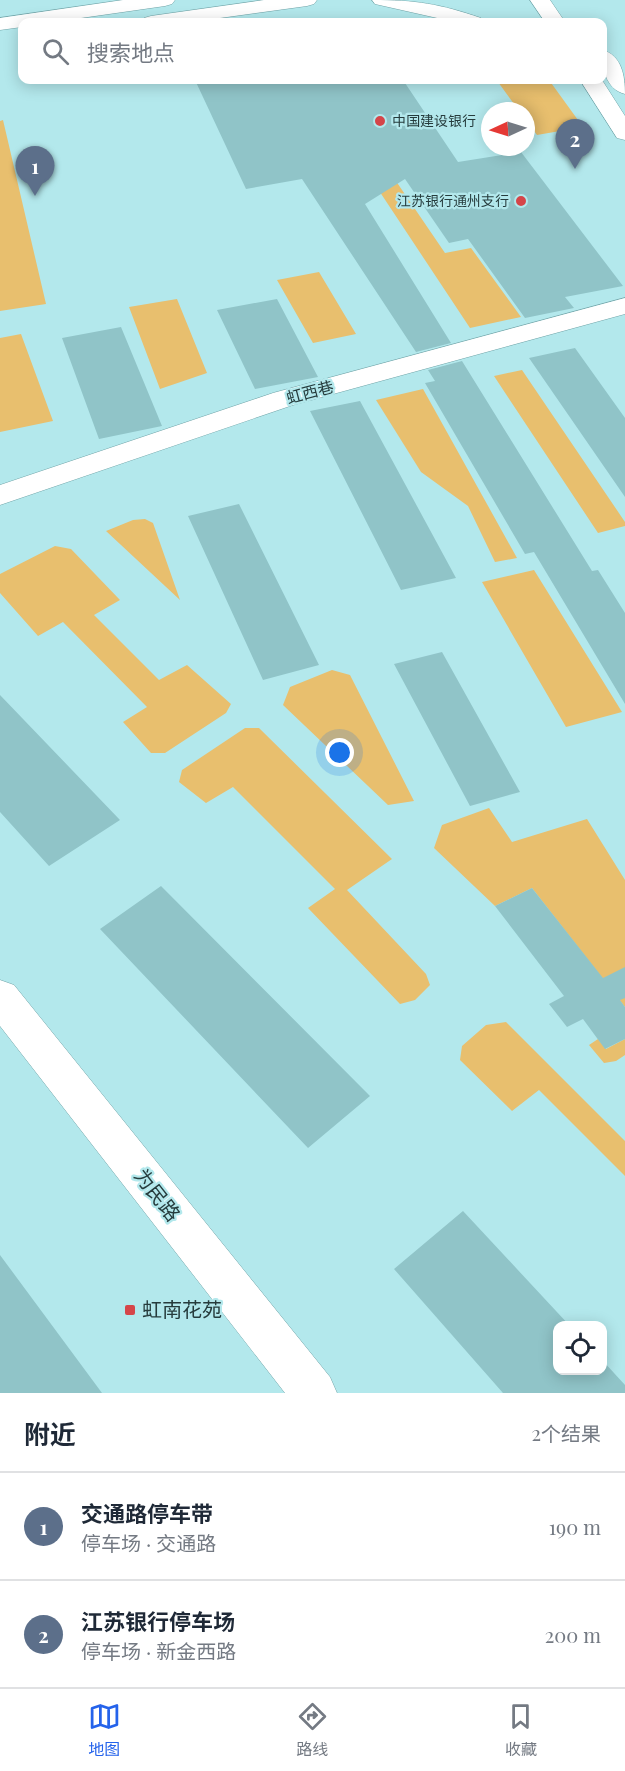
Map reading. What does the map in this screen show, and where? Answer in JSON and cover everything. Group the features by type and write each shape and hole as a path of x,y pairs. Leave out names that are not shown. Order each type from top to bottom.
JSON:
{"street":[{"path":"41,18 165,0"},
{"path":"179,18 307,0"},
{"path":"382,0 444,12 462,18"},
{"path":"540,0 552,18"},
{"path":"0,24 18,21"},
{"path":"0,44 18,42"},
{"path":"607,62 625,87"},
{"path":"594,84 625,133"},
{"name":"虹西巷","path":"0,495 283,399 625,306"},
{"name":"为民路","path":"0,997 314,1393"}],"shaded area":[{"path":"499,84 552,84 583,127 537,135 535,132 535,102 512,102"},
{"path":"3,120 46,304 0,311 0,121"},
{"path":"385,165 445,253 471,248 521,317 470,328 364,168"},
{"path":"319,272 356,334 313,343 277,280"},
{"path":"177,299 207,373 160,389 129,307"},
{"path":"21,334 53,421 0,432 0,338"},
{"path":"522,370 625,522 625,526 598,533 494,376"},
{"path":"423,389 517,558 495,562 468,506 421,472 376,400"},
{"path":"145,519 153,523 180,600 106,531 133,520"},
{"path":"55,546 71,549 120,600 94,615 159,680 187,665 231,704 226,713 165,753 151,753 123,722 147,707 63,622 38,636 0,593 0,574"},
{"path":"534,570 622,712 566,727 482,582"},
{"path":"332,670 350,675 414,801 388,805 283,705 290,687"},
{"path":"245,728 259,728 392,859 347,890 426,974 430,985 415,1000 400,1004 308,908 335,889 233,787 206,803 179,782 182,770"},
{"path":"489,808 512,842 587,819 625,880 625,1007 532,888 495,906 434,848 442,825"},
{"path":"506,1022 625,1141 625,1176 539,1090 512,1111 460,1060 462,1046 486,1025"},
{"path":"598,1039 606,1049 625,1039 625,1055 616,1061 604,1063 589,1045"}],"building":[{"path":"197,84 406,84 458,162 496,156 524,156 623,286 565,297 574,308 525,318 468,239 449,243 405,179 365,204 451,343 416,352 302,179 246,189"},
{"path":"277,299 318,377 255,389 217,310"},
{"path":"121,327 162,426 99,439 62,338"},
{"path":"575,348 625,418 625,497 529,358"},
{"path":"462,361 592,571 598,570 625,613 625,704 534,552 525,554 425,383 435,381 428,370"},
{"path":"360,401 456,578 401,590 310,411"},
{"path":"239,504 319,665 263,680 188,516"},
{"path":"442,652 520,792 470,806 394,664"},
{"path":"0,695 120,820 49,866 0,812"},
{"path":"161,886 370,1096 308,1148 100,929"},
{"path":"532,888 603,978 625,967 625,998 620,1000 625,1007 625,1039 605,1049 583,1019 567,1027 549,1004 564,996 495,906"},
{"path":"463,1211 565,1321 553,1321 553,1375 607,1375 607,1365 625,1385 625,1393 503,1393 394,1269"},
{"path":"0,1255 102,1393 0,1393"}],"place":[{"name":"中国建设银行","path":"380,121"},
{"name":"江苏银行停车场","path":"575,169"},
{"name":"交通路停车带","path":"35,196"},
{"name":"江苏银行通州支行","path":"521,201"},
{"name":"虹南花苑","path":"130,1310"}]}
